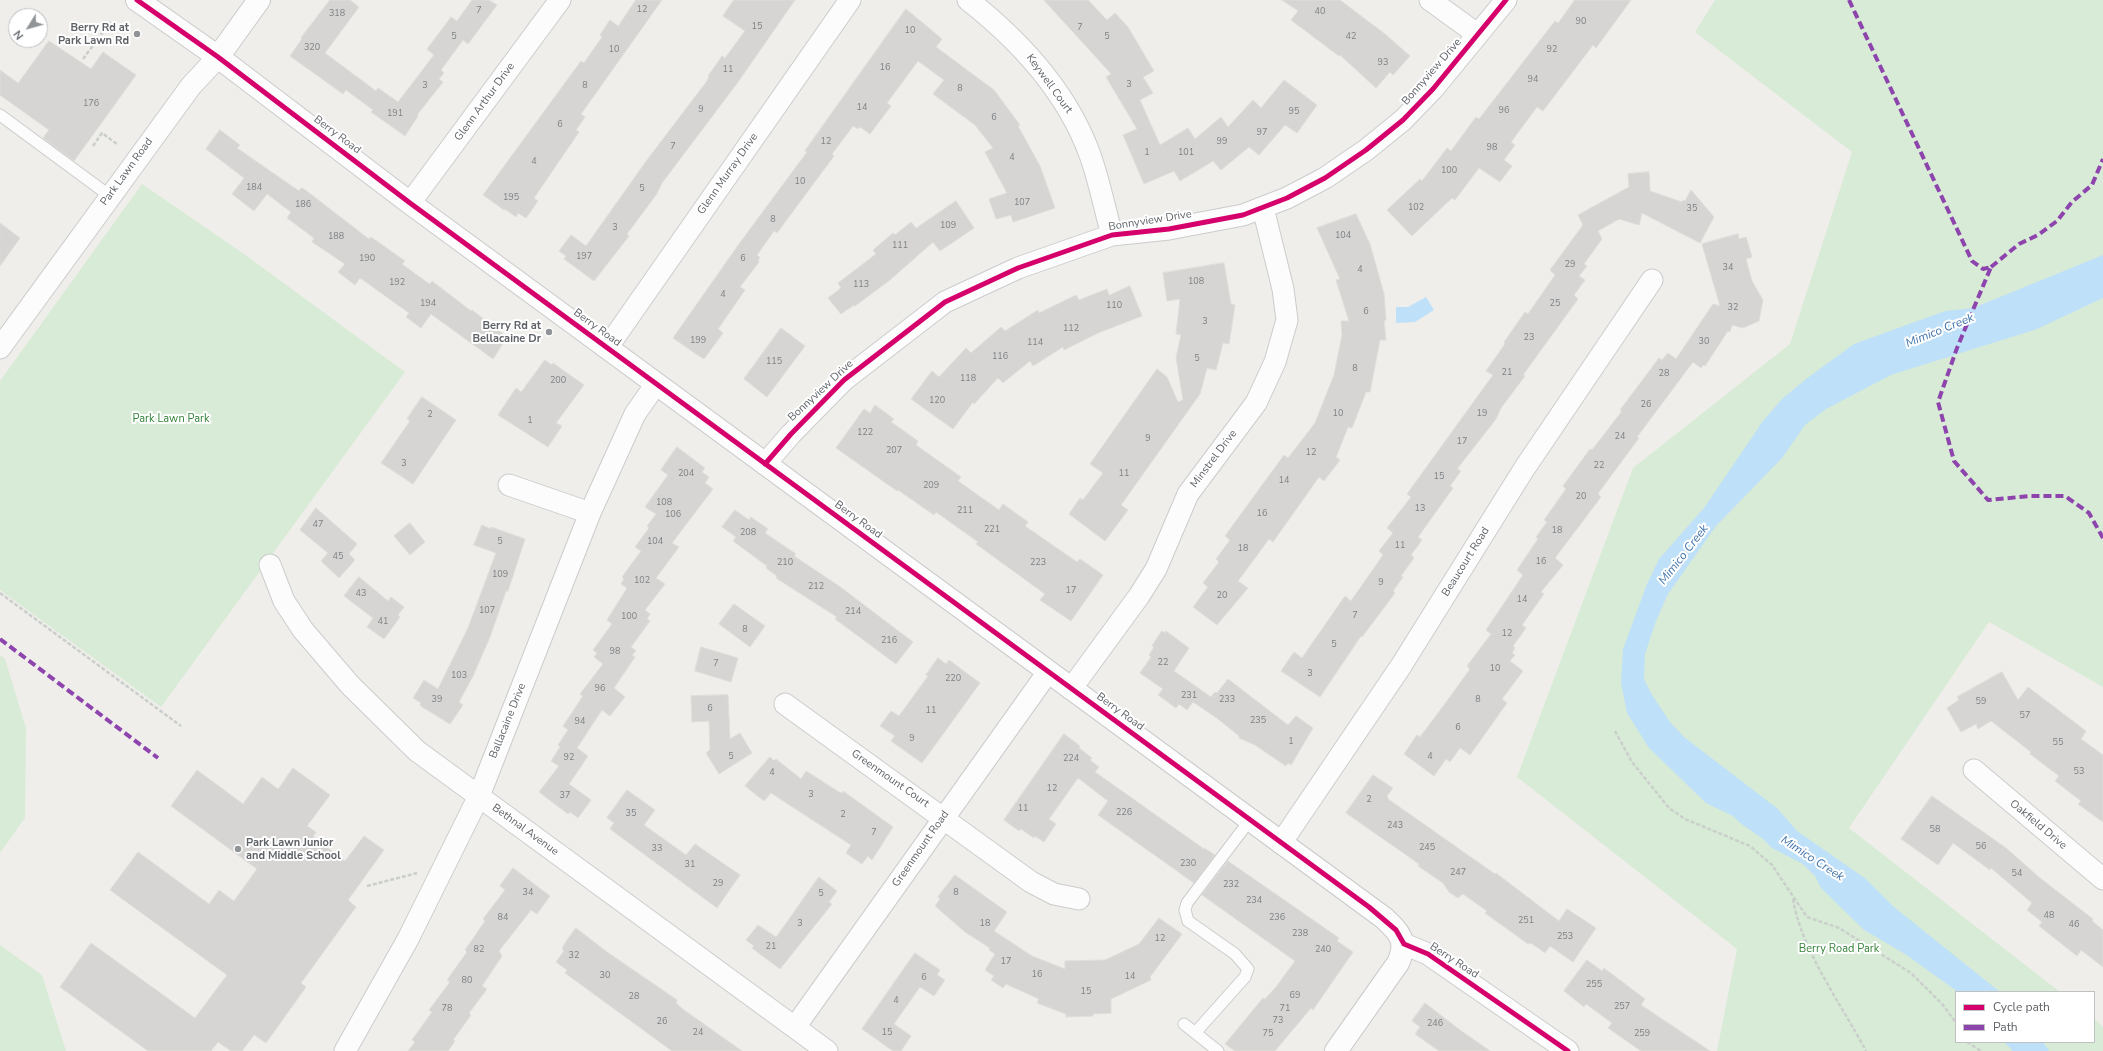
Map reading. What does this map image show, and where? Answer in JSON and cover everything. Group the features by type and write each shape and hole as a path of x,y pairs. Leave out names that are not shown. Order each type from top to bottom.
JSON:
{"street":[{"name":"Berry Road","path":"137,0 218,57 410,204 1384,918 1396,930 1404,944 1428,954 1568,1051"},
{"name":"Park Lawn Road","path":"0,348 191,86 218,57 259,0"},
{"name":"Glenn Arthur Drive","path":"410,204 560,0"},
{"name":"Glenn Murray Drive","path":"607,348 850,0"},
{"name":"Keywell Court","path":"968,0 994,20 1022,47 1045,74 1069,109 1094,167 1112,235"},
{"path":"1430,0 1478,34"},
{"name":"Bonnyview Drive","path":"765,464 791,434 844,380 945,302 1018,268 1112,235 1169,229 1243,215 1263,208 1325,178 1366,150 1403,120 1433,89 1506,0"},
{"name":"Minstrel Drive","path":"1071,689 1139,596 1156,570 1188,494 1256,403 1275,362 1287,320 1283,289 1263,208"},
{"name":"Beaucourt Road","path":"1281,843 1401,666 1524,469 1652,280"},
{"name":"Ballacaine Drive","path":"346,1051 408,939 479,796 590,513 634,414 656,384"},
{"path":"509,485 590,513"},
{"name":"Bethnal Avenue","path":"270,565 284,601 303,630 350,685 417,751 827,1051"},
{"name":"Greenmount Road","path":"794,1027 1048,672"},
{"name":"Greenmount Court","path":"785,704 1036,885 1054,894 1079,899"},
{"name":"Oakfield Drive","path":"1974,770 2103,879"},
{"path":"1336,1051 1398,963 1404,944"}],"lane":[{"path":"0,115 110,196"},
{"path":"1195,1033 1245,977 1248,969 1236,954 1188,921 1185,910 1187,903 1250,820"},
{"path":"1184,1024 1218,1051"}],"path":[{"path":"83,59 111,21"},
{"path":"93,146 102,133 117,144"},
{"path":"0,593 181,726"},
{"path":"1615,731 1632,762 1669,808 1685,819 1750,846 1772,865 1807,918 1839,928 1911,973 1943,1005 1955,1022"},
{"path":"367,886 421,873"},
{"path":"1793,898 1795,914 1815,960 1866,1051"},
{"path":"1969,1043 1981,1051"}],"green space":[{"name":"Berry Road Park","path":"1715,0 2103,0 2103,687 1989,622 1849,828 2059,991 1955,991 1955,1043 2095,1043 2095,1019 2103,1027 2103,1051 1717,1051 1737,949 1517,777 1633,468 1790,344 1852,152 1695,32"},
{"name":"Park Lawn Park","path":"142,184 244,254 405,372 161,707 0,590 0,381"},
{"path":"0,655 5,659 26,728 25,818 0,853"},
{"path":"0,945 42,975 66,1051 0,1051"}],"water":[{"name":"Mimico Creek","path":"2103,255 2103,298 2037,329 1891,375 1826,409 1805,425 1782,458 1716,526 1668,594 1656,621 1645,654 1644,679 1652,695 1670,722 1684,737 1778,809 1797,831 1866,879 1894,907 1999,991 1957,991 1905,954 1864,930 1821,888 1815,876 1803,864 1772,848 1763,839 1740,823 1733,816 1706,803 1649,748 1627,713 1621,683 1623,649 1647,584 1659,559 1704,508 1763,421 1782,399 1806,379 1854,344 1945,311 1973,308"},
{"path":"1426,297 1434,310 1415,322 1396,323 1396,307 1408,307"},
{"path":"2005,1043 2044,1043 2049,1051 2013,1051"}],"building":[{"path":"330,0 350,0 359,7 325,53 376,91 378,88 398,102 434,55 427,49 451,17 457,21 472,0 489,0 497,5 468,44 463,40 441,70 444,73 439,79 443,82 417,115 418,116 405,136 371,112 373,110 346,90 343,94 290,56 302,39 301,38"},
{"path":"636,0 662,0 581,114 585,117 576,130 579,132 534,198 538,201 526,218 518,213 516,217 505,209 504,210 483,195 581,61 584,63 602,37 600,35 610,20 618,26"},
{"path":"734,0 795,0 738,82 662,183 656,195 627,234 629,236 594,281 564,259 566,256 559,251 571,235 586,246 647,160 707,81 708,76 722,56 725,58 745,31 723,16"},
{"path":"1044,0 1088,0 1107,20 1115,13 1128,27 1154,71 1143,77 1153,93 1140,100 1160,145 1188,128 1195,139 1221,117 1228,127 1253,100 1261,108 1284,80 1317,105 1297,133 1285,125 1259,155 1249,147 1221,170 1213,161 1180,181 1174,171 1144,184 1123,135 1137,129 1106,77 1111,74"},
{"path":"1282,0 1340,0 1385,34 1410,56 1393,75 1390,72 1376,88 1340,55 1339,56 1291,20 1298,11"},
{"path":"1575,0 1631,0 1596,48 1593,45 1543,111 1537,107 1511,142 1515,145 1504,160 1512,166 1500,182 1479,168 1455,200 1452,198 1412,236 1387,210 1420,179 1422,181 1447,148 1451,151 1476,117 1479,119 1555,21 1558,23"},
{"path":"906,9 942,39 936,47 994,90 1020,125 1018,126 1040,166 1055,208 1013,222 1011,215 996,219 989,199 1007,193 985,152 993,148 975,125 933,94 944,80 918,61 887,103 891,106 870,134 860,127 858,129 853,126 832,154 834,156 777,233 774,231 757,255 760,258 758,260 759,262 740,287 745,290 718,329 723,333 704,359 673,338 739,244 807,152 805,151"},
{"path":"49,41 91,69 103,52 136,75 74,161 43,138 49,130 0,95 0,70 18,83 44,48 48,48"},
{"path":"220,130 240,145 237,148 299,191 301,188 304,189 369,239 371,237 405,261 402,264 425,281 430,284 432,281 507,337 493,359 431,314 421,328 406,317 409,313 360,278 355,285 338,272 345,264 312,242 314,238 287,218 291,212 267,194 254,211 232,194 244,178 206,149"},
{"path":"1649,172 1650,191 1682,202 1683,200 1685,201 1691,190 1714,217 1700,243 1642,213 1639,225 1619,219 1598,231 1602,239 1584,264 1587,266 1579,276 1585,280 1574,295 1578,299 1523,375 1525,376 1501,408 1496,419 1457,469 1461,471 1450,486 1453,488 1418,537 1422,540 1411,555 1414,558 1401,576 1403,577 1393,591 1395,593 1362,637 1361,636 1320,697 1281,671 1294,652 1302,658 1345,596 1351,601 1383,555 1379,551 1393,533 1387,528 1411,497 1407,494 1493,375 1486,371 1505,344 1504,342 1525,312 1528,314 1555,275 1550,270 1583,225 1578,215 1629,187 1628,174"},
{"path":"956,201 974,228 940,251 933,242 890,280 855,306 854,305 841,314 828,298 841,288 838,283 876,254 873,250 893,233 895,235 911,222 916,228"},
{"path":"1356,214 1370,244 1384,294 1386,340 1380,340 1370,392 1366,392 1352,428 1348,427 1336,457 1340,460 1324,481 1319,477 1273,542 1269,539 1238,581 1248,588 1217,625 1193,607 1208,587 1203,583 1219,562 1216,559 1230,540 1225,536 1284,455 1288,458 1315,423 1334,375 1342,335 1341,321 1349,321 1336,280 1340,279 1317,228"},
{"path":"0,223 20,238 0,266"},
{"path":"1738,234 1739,239 1746,237 1752,257 1746,259 1752,281 1763,300 1759,321 1743,328 1732,325 1730,332 1728,331 1705,366 1703,365 1701,368 1693,362 1637,437 1639,438 1599,492 1598,494 1601,497 1555,558 1563,565 1541,592 1544,594 1522,625 1526,628 1513,646 1515,648 1512,653 1515,655 1510,661 1523,671 1502,699 1507,703 1470,755 1460,748 1450,762 1446,759 1434,776 1404,754 1417,735 1420,737 1447,701 1470,669 1467,666 1491,634 1486,630 1523,575 1517,570 1538,539 1536,537 1547,522 1544,520 1566,489 1563,486 1590,449 1592,450 1622,411 1620,410 1659,358 1662,360 1668,353 1676,359 1713,304 1720,306 1702,244"},
{"path":"1224,263 1231,304 1235,305 1229,344 1223,343 1216,370 1207,368 1200,394 1121,505 1128,510 1105,541 1069,514 1080,498 1083,500 1103,473 1090,464 1157,369 1167,377 1178,402 1183,400 1176,357 1181,335 1176,334 1180,299 1167,301 1163,273"},
{"path":"1130,286 1142,316 1098,333 1064,350 1063,347 1033,366 1030,361 1003,383 998,378 974,404 973,402 953,429 911,399 932,371 939,377 966,348 971,353 1001,327 1005,331 1038,310 1039,313 1076,295 1079,300 1107,289 1109,295"},
{"path":"781,328 805,346 767,397 744,379"},
{"path":"545,360 552,365 553,363 584,385 556,423 562,426 548,447 498,415 516,388 521,392"},
{"path":"422,397 456,420 413,484 381,463 410,421 407,419"},
{"path":"875,405 894,419 891,422 918,441 916,445 961,477 958,481 999,510 1003,504 1028,522 1025,526 1077,562 1080,559 1103,575 1071,621 1040,600 1045,594 976,544 978,542 936,512 934,515 898,490 897,491 836,448 864,409 870,413"},
{"path":"677,447 705,468 702,472 709,477 705,483 713,489 672,543 679,547 656,578 665,584 645,610 650,614 647,619 650,621 631,647 636,651 632,655 635,657 614,688 625,697 610,716 602,710 577,748 588,756 569,784 591,800 578,818 570,812 568,814 539,792 559,766 551,761 560,747 558,745 568,730 563,726 583,696 580,694 603,664 594,657 597,653 593,650 612,624 607,620 627,588 621,584 624,579 622,577 641,551 635,547 649,528 647,526 656,514 645,507 668,475 661,470"},
{"path":"316,508 357,544 349,554 355,560 339,578 321,561 328,553 300,530"},
{"path":"735,510 749,520 751,517 768,529 765,533 796,554 794,556 839,586 913,642 896,664 835,619 837,617 776,578 777,576 766,568 767,566 733,541 736,537 722,527"},
{"path":"410,523 425,542 410,555 394,536"},
{"path":"482,525 525,539 508,591 506,591 490,637 473,676 459,702 463,705 450,724 422,707 420,705 421,703 413,698 424,680 438,689 468,628 496,553 474,545"},
{"path":"359,577 388,601 391,597 404,607 398,615 400,617 384,639 367,627 373,618 344,596"},
{"path":"734,604 765,626 750,647 719,624"},
{"path":"1162,631 1165,633 1166,631 1189,648 1174,671 1211,697 1215,692 1217,693 1228,679 1288,725 1296,716 1313,728 1291,765 1288,763 1286,766 1255,745 1239,738 1239,736 1218,719 1193,702 1187,710 1179,704 1176,708 1158,695 1163,689 1140,673 1151,657 1149,655 1154,647 1152,646"},
{"path":"701,647 738,658 731,682 695,671"},
{"path":"938,658 946,664 949,660 980,683 922,763 891,741 895,736 880,726 891,711 899,716 928,676 926,675"},
{"path":"2002,672 2018,700 2028,687 2086,731 2081,739 2103,755 2103,822 2078,804 2081,801 2055,781 2059,776 1991,721 1978,729 1976,724 1961,732 1947,708 1959,700 1957,697"},
{"path":"728,695 730,739 740,733 752,753 719,774 706,753 710,750 709,721 692,722 691,696"},
{"path":"1064,734 1080,746 1079,748 1092,758 1090,760 1099,767 1095,772 1204,849 1215,855 1194,883 1098,815 1108,801 1078,778 1049,819 1056,824 1044,842 1035,836 1034,838 1021,829 1019,831 1004,820"},
{"path":"770,757 774,761 776,759 801,779 806,771 839,792 842,793 843,791 893,827 872,860 868,856 862,864 846,853 851,845 771,793 764,801 745,786"},
{"path":"293,768 330,795 307,826 316,832 313,837 345,861 364,836 384,850 348,900 356,907 301,983 306,987 266,1043 254,1035 242,1051 231,1051 218,1042 211,1051 148,1051 60,987 91,943 195,1018 227,975 110,890 138,852 209,904 219,890 234,901 257,869 171,806 197,770 243,804 262,777 278,789"},
{"path":"1373,775 1393,788 1387,796 1388,799 1495,874 1496,873 1559,921 1567,909 1596,928 1573,962 1550,946 1545,953 1531,943 1528,944 1485,913 1487,911 1463,894 1458,898 1449,892 1443,883 1418,866 1419,864 1346,813"},
{"path":"627,790 655,810 644,825 686,855 695,844 740,875 717,908 610,829 614,823 607,818"},
{"path":"1932,796 2006,848 2040,878 2093,919 2092,921 2103,930 2103,967 2081,950 2077,956 2039,926 2042,922 2027,910 2032,903 1991,868 1990,870 1953,843 1938,865 1901,839"},
{"path":"1228,861 1339,938 1337,941 1353,952 1313,1010 1311,1008 1275,1051 1235,1051 1225,1044 1263,998 1265,999 1276,987 1295,961 1202,895"},
{"path":"513,868 550,896 537,914 531,910 499,951 502,956 482,986 487,989 469,1013 471,1015 453,1040 455,1041 448,1051 408,1051 415,1042 412,1040 432,1012 429,1010 450,982 447,980 467,952 465,950 485,921 483,919 505,890 500,886"},
{"path":"955,875 1007,912 994,931 1032,956 1065,969 1065,961 1105,960 1139,944 1159,918 1182,934 1150,977 1151,980 1111,999 1111,1013 1093,1014 1093,1016 1066,1017 1066,1014 1037,1003 1039,999 1006,984 1003,988 991,980 994,976 985,970 995,954 989,950 990,948 965,932 935,906 940,899 938,897"},
{"path":"819,877 837,891 829,902 832,904 780,969 752,948 754,946 746,940 758,925 776,937"},
{"path":"576,928 607,952 677,1000 676,1003 684,1010 742,1051 672,1051 565,973 567,970 556,962 564,951 562,949 565,943"},
{"path":"915,953 940,970 937,975 945,980 934,996 920,987 894,1024 911,1036 901,1051 893,1051 862,1029"},
{"path":"1587,960 1602,971 1604,968 1645,999 1641,1005 1710,1051 1641,1051 1608,1028 1612,1023 1586,1004 1584,1007 1564,991"},
{"path":"1425,1003 1490,1051 1439,1051 1415,1034 1420,1027 1412,1021"}],"marked path":[{"path":"1849,0 1972,261 1983,269 1991,267 1957,348 1938,402 1954,461 1988,500 2030,496 2065,496 2089,513 2103,538"},
{"path":"1991,267 2019,244 2038,235 2057,221 2072,202 2092,185 2103,159"},
{"path":"0,639 158,758"}],"cycle path":[{"path":"137,0 218,57 410,203 1369,907 1396,930 1404,944 1428,954 1568,1051"},
{"path":"765,464 791,434 844,380 945,302 1018,268 1112,235 1169,229 1243,215 1287,198 1325,178 1366,150 1403,120 1433,89 1506,0"}],"place":[{"name":"Berry Rd at Park Lawn Rd","path":"137,34"},
{"name":"Berry Rd at Bellacaine Dr","path":"549,332"},
{"name":"Park Lawn Junior and Middle School","path":"238,849"}]}
